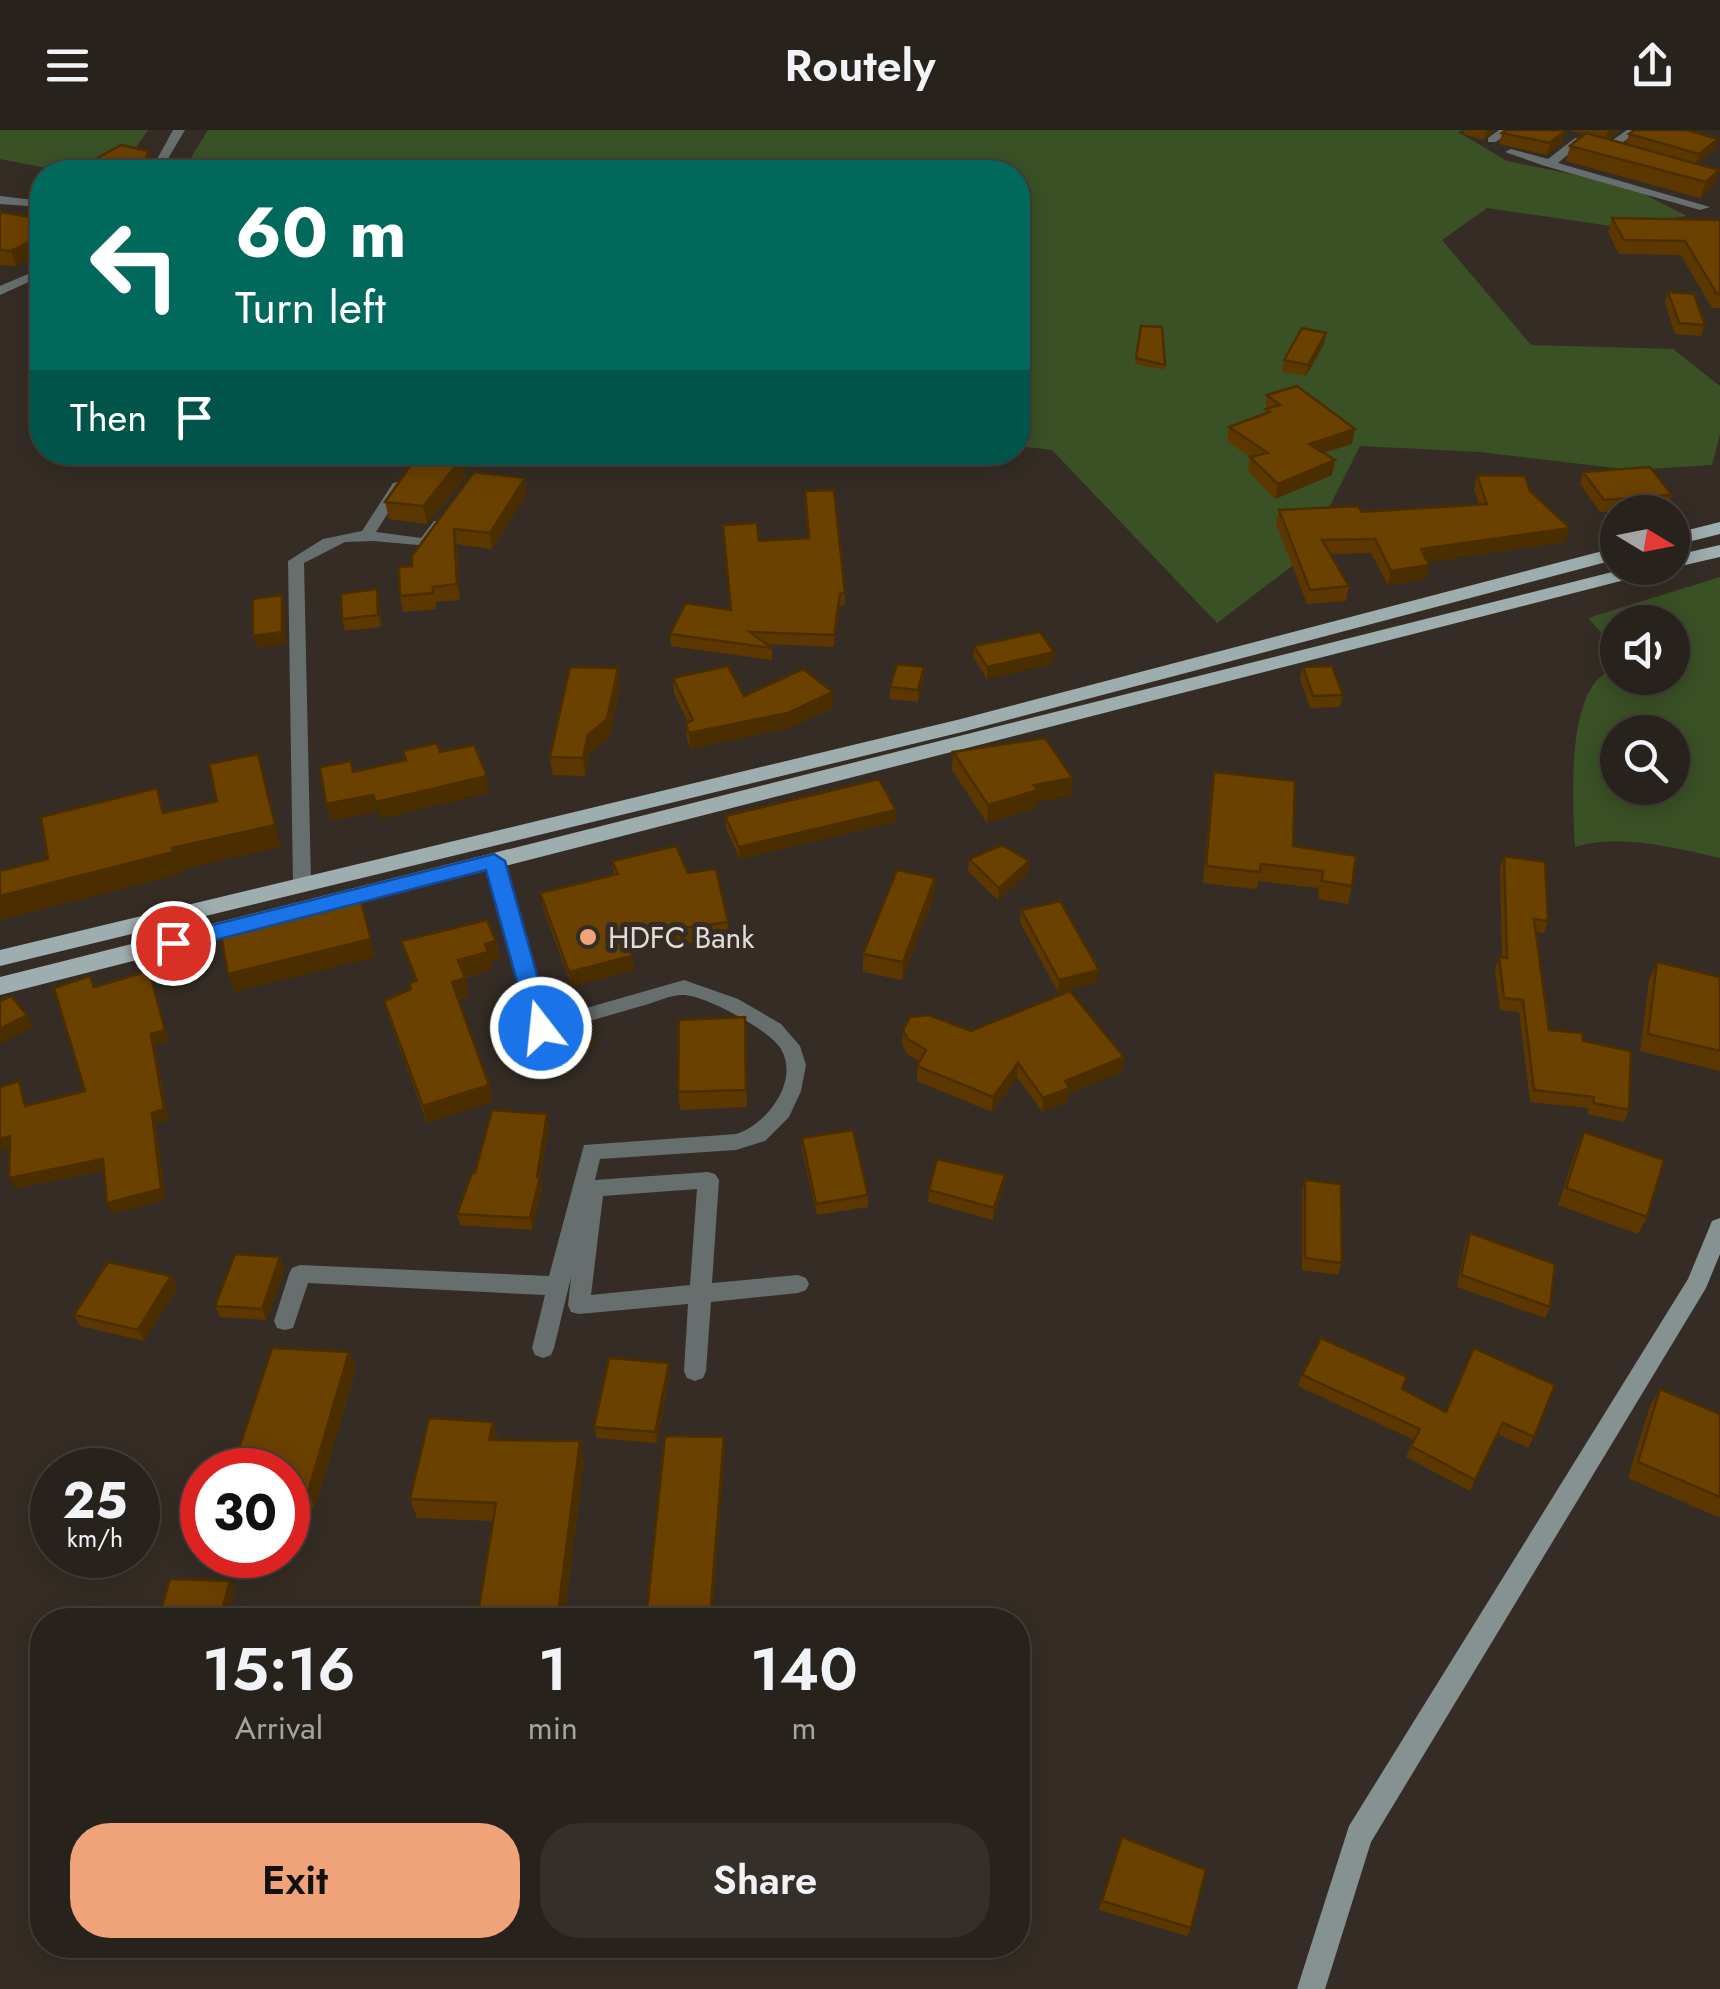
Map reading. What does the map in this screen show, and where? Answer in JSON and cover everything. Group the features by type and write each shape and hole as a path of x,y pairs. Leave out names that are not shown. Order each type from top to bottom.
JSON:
{"main road":[{"path":"1690,536 1720,528"},
{"path":"1690,558 1720,550"},
{"path":"0,958 962,724 1600,559"},
{"path":"0,986 1040,726 1600,581"}],"street":[{"path":"162,160 178,130"},
{"path":"1492,140 1506,130"},
{"path":"1608,148 1634,130"},
{"path":"1562,135 1627,154"},
{"path":"1551,162 1579,140"},
{"path":"1511,152 1704,208"},
{"path":"0,200 30,203"},
{"path":"0,291 30,277"},
{"path":"367,536 399,485"},
{"path":"302,883 296,561 318,544 348,533 426,543 447,512"},
{"path":"494,861 541,1028 684,988 731,1004 774,1029 790,1046 796,1066 782,1110 758,1134 736,1142 591,1151 544,1348"},
{"path":"696,1371 710,1144"},
{"path":"708,1180 593,1188 579,1304 798,1284"},
{"path":"1311,1989 1359,1836 1698,1282 1720,1227"},
{"path":"285,1321 300,1274 558,1286"}],"green space":[{"path":"0,130 148,130 127,160 30,160 30,165 0,159"},
{"path":"208,130 1463,130 1458,132 1507,161 1626,185 1687,216 1618,227 1487,208 1442,240 1531,345 1673,349 1720,386 1720,434 1712,465 1632,470 1480,452 1360,446 1304,557 1217,623 1052,450 1030,447 1030,160 189,160"},
{"path":"1720,577 1720,858 1629,842 1575,847 1577,736 1588,694 1598,679 1600,695 1690,695 1690,605 1630,605"},
{"path":"1600,614 1600,631 1588,618"}],"building":[{"path":"1634,130 1687,130 1718,139 1699,154 1629,134"},
{"path":"1565,131 1550,143 1502,133"},
{"path":"1586,133 1719,170 1706,182 1570,146"},
{"path":"121,145 149,151 145,160 94,160"},
{"path":"0,212 30,217 30,242 11,251 0,250"},
{"path":"1612,218 1720,220 1720,294 1685,241 1624,240"},
{"path":"1668,292 1694,294 1705,325 1679,323"},
{"path":"1141,326 1162,327 1165,365 1136,358"},
{"path":"1302,328 1326,333 1308,365 1284,360"},
{"path":"1297,386 1355,429 1309,444 1335,460 1278,484 1250,457 1268,453 1229,427 1270,412 1266,409 1280,405 1267,395"},
{"path":"411,465 456,465 423,506 385,502"},
{"path":"1650,467 1672,495 1600,495 1583,472"},
{"path":"474,472 525,478 490,533 454,529 457,584 433,587 433,593 400,596 399,567 412,566 412,556"},
{"path":"1477,475 1525,476 1530,491 1570,528 1421,549 1429,565 1391,571 1375,539 1322,540 1349,586 1310,590 1279,510 1358,506 1362,512 1487,504"},
{"path":"834,490 845,593 840,594 834,635 750,632 772,648 670,634 686,603 731,610 723,525 757,523 759,541 809,538 805,491"},
{"path":"377,589 378,615 342,619 341,594"},
{"path":"282,595 282,632 253,636 253,599"},
{"path":"1040,632 1054,652 987,667 974,646"},
{"path":"897,664 924,667 918,690 890,687"},
{"path":"728,666 744,696 803,669 833,692 788,713 689,733 686,723 693,720 673,678"},
{"path":"1332,666 1343,695 1313,696 1303,667"},
{"path":"570,667 618,668 607,719 588,735 583,758 550,757"},
{"path":"1045,738 1073,778 1034,785 1038,790 988,805 953,752"},
{"path":"437,743 440,752 474,745 487,776 376,802 373,795 326,804 320,767 351,761 353,772 406,760 403,751"},
{"path":"258,754 275,825 172,848 173,852 0,896 0,871 48,859 41,817 157,788 163,813 217,801 209,764"},
{"path":"1214,772 1295,781 1293,846 1356,856 1352,886 1322,881 1323,871 1261,864 1260,872 1206,866"},
{"path":"879,779 896,810 739,847 725,816"},
{"path":"1002,845 1029,861 999,888 969,859"},
{"path":"676,846 688,873 716,869 728,922 677,929 676,925 625,938 632,956 569,972 540,893 618,874 612,861"},
{"path":"1504,856 1545,862 1548,921 1534,919 1549,1030 1582,1033 1583,1041 1631,1051 1629,1110 1593,1103 1594,1097 1534,1090 1523,1000 1504,998 1499,957 1507,958"},
{"path":"897,870 935,878 903,962 863,954"},
{"path":"361,901 371,939 228,974 221,935"},
{"path":"1060,901 1099,970 1059,980 1021,910"},
{"path":"487,920 496,941 485,944 488,952 458,960 465,978 452,982 489,1085 423,1106 384,1001 411,989 409,983 417,981 401,941"},
{"path":"1657,962 1720,977 1720,1051 1648,1034"},
{"path":"149,971 165,1030 151,1034 164,1109 152,1113 161,1189 107,1203 103,1159 9,1178 10,1136 0,1139 0,1087 19,1081 25,1106 85,1091 54,988 90,976 94,987"},
{"path":"1070,991 1124,1057 1065,1081 1070,1088 1043,1098 1018,1063 993,1097 917,1066 926,1050 908,1039 903,1030 910,1017 929,1015 971,1031"},
{"path":"11,996 27,1015 0,1029 0,1001"},
{"path":"745,1017 746,1090 678,1092 679,1020"},
{"path":"584,1020 593,1041 566,1049 557,1028"},
{"path":"492,1110 547,1114 540,1177 530,1218 457,1214 475,1173"},
{"path":"853,1130 868,1195 816,1204 802,1138"},
{"path":"1584,1132 1664,1160 1647,1217 1566,1188"},
{"path":"937,1159 1005,1175 994,1208 929,1190"},
{"path":"1305,1180 1341,1184 1342,1263 1305,1258"},
{"path":"1470,1233 1555,1264 1550,1307 1461,1275"},
{"path":"235,1254 280,1257 262,1309 215,1306"},
{"path":"108,1262 171,1276 138,1330 74,1315"},
{"path":"1321,1338 1407,1377 1402,1389 1446,1412 1474,1348 1555,1385 1534,1437 1503,1423 1475,1480 1411,1446 1420,1429 1302,1375"},
{"path":"272,1348 349,1352 310,1485 310,1448 239,1448"},
{"path":"609,1358 669,1363 655,1432 594,1427"},
{"path":"1660,1389 1720,1414 1720,1497 1638,1462"},
{"path":"429,1418 493,1422 489,1440 580,1441 559,1608 479,1608 496,1503 410,1499"},
{"path":"665,1436 724,1437 711,1608 647,1608"},
{"path":"170,1579 230,1581 222,1608 162,1608"},
{"path":"1122,1837 1206,1870 1191,1928 1102,1901"}],"place":[{"name":"HDFC Bank","path":"588,937"}],"route":[{"path":"173,943 494,861 541,1028"}]}
